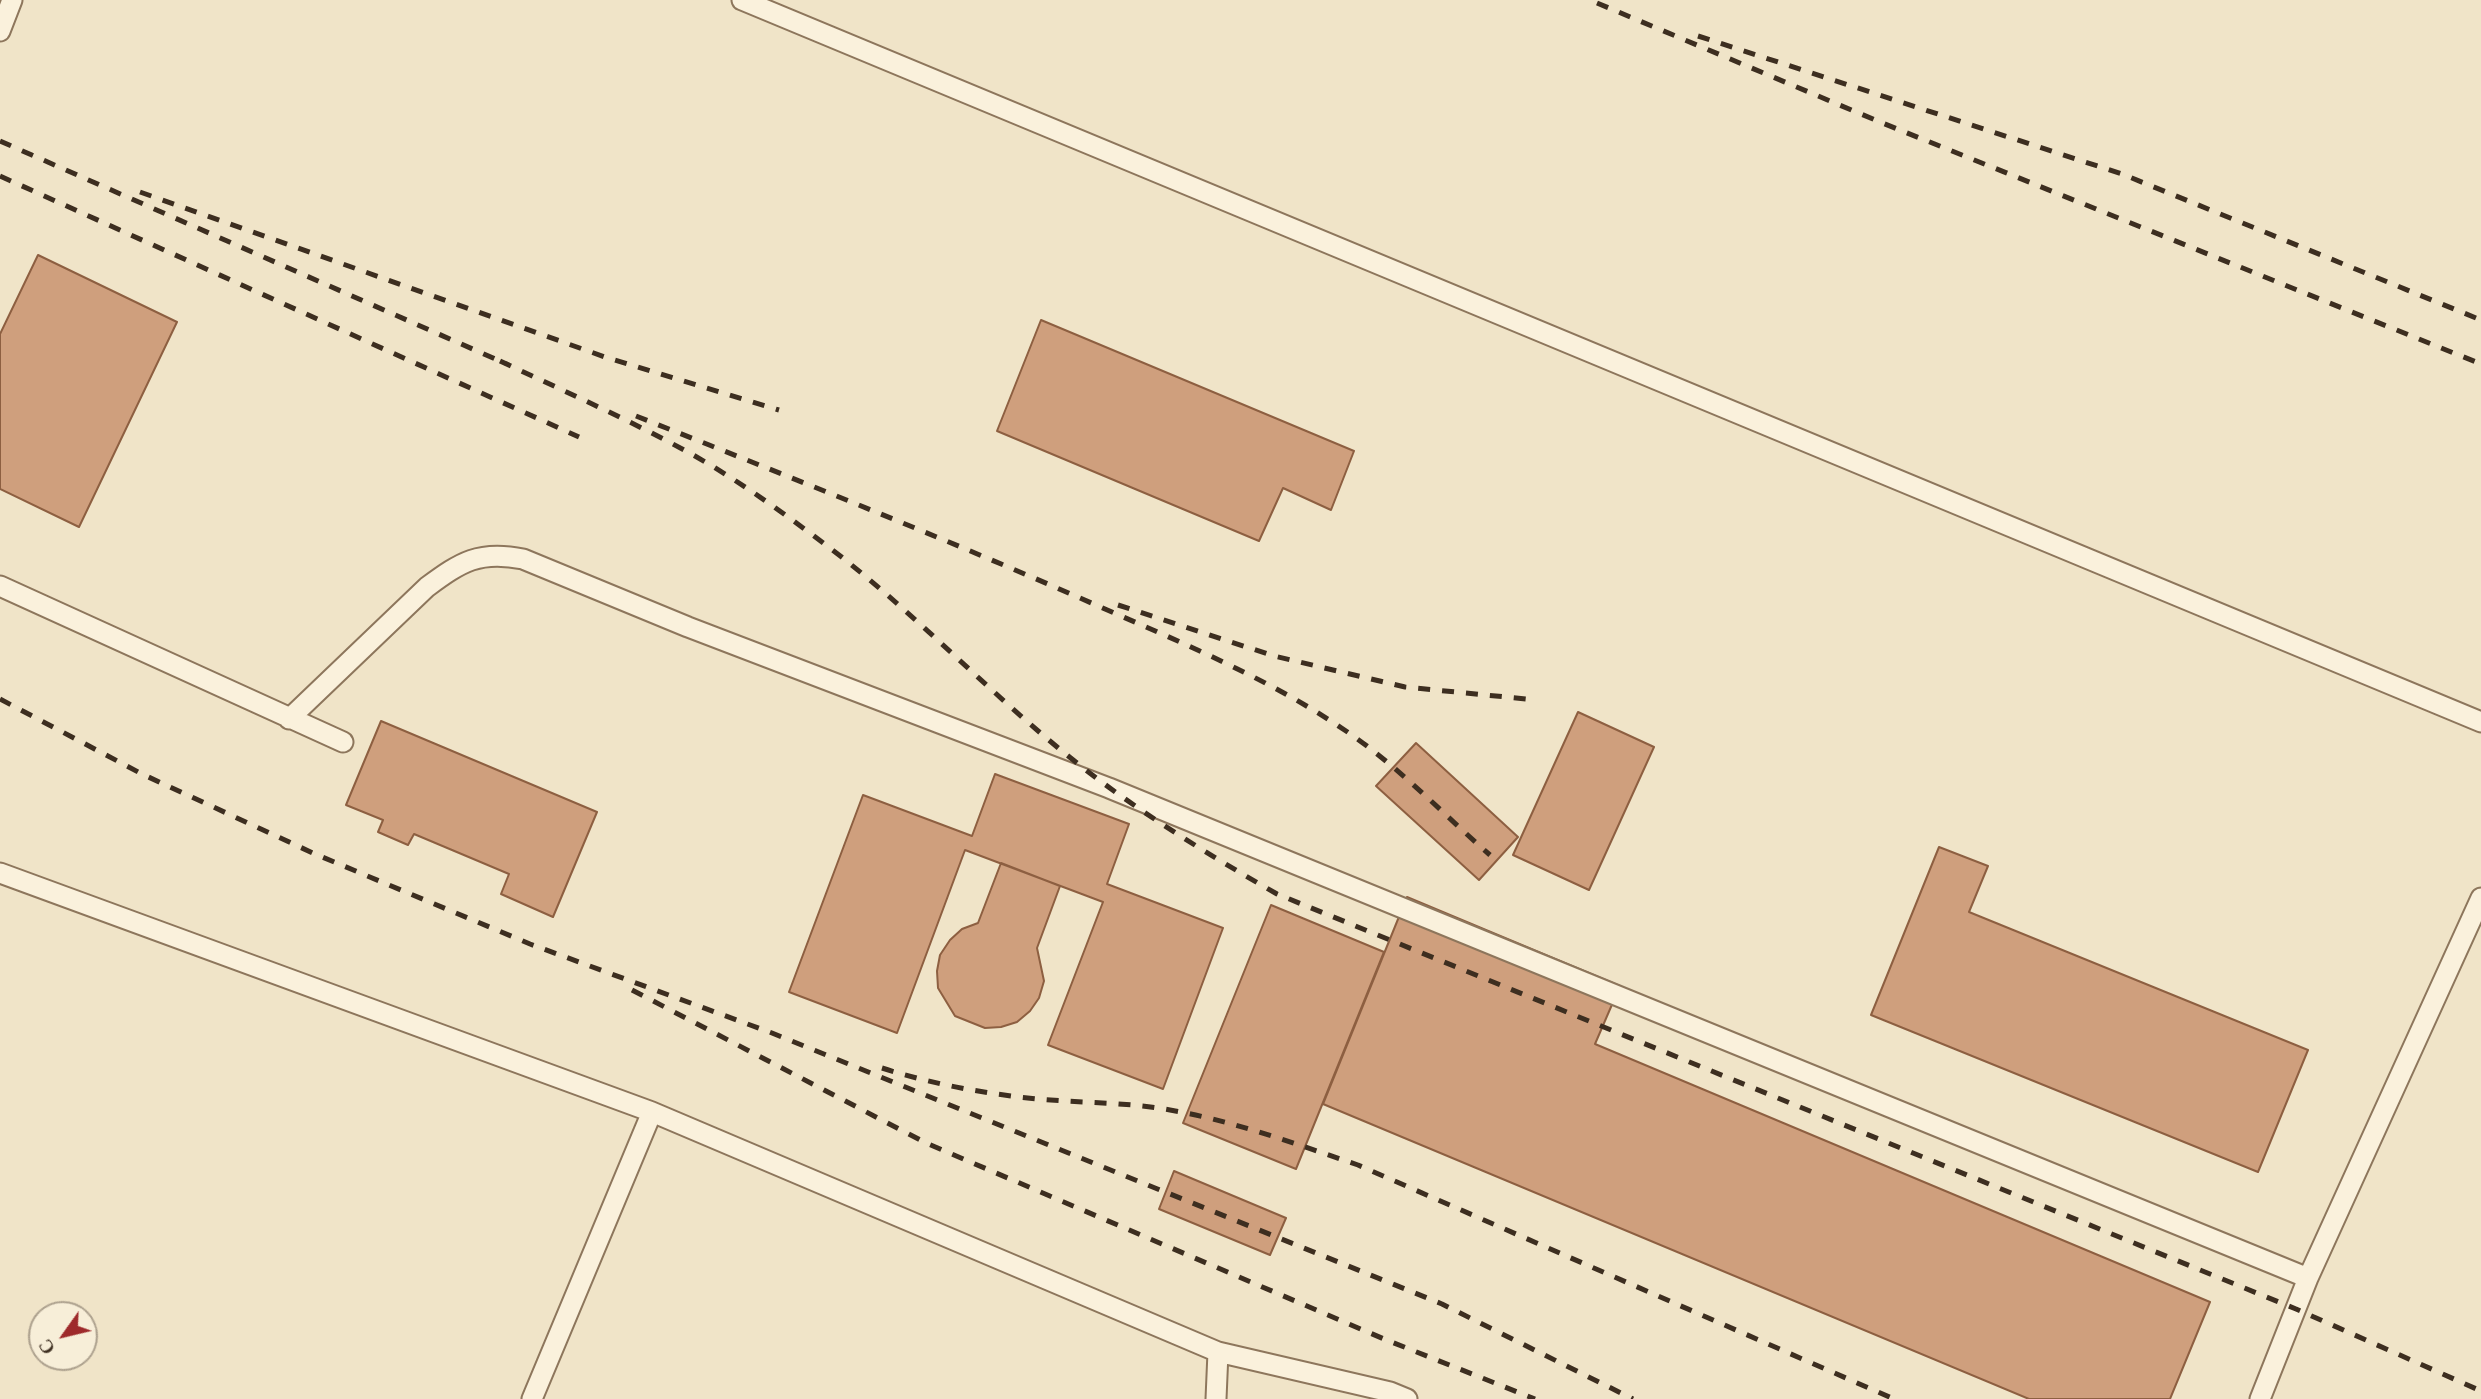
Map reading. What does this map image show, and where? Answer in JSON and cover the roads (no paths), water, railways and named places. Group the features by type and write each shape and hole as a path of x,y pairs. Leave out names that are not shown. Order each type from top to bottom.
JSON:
{"lane":[{"path":"0,31 12,0"},
{"path":"741,0 2481,722"},
{"path":"289,719 426,587 452,569 473,558 499,554 523,559 688,626 1109,788 2308,1278"},
{"path":"0,586 343,742"},
{"path":"0,873 652,1112 1218,1352 1390,1392 1407,1399"},
{"path":"2260,1399 2308,1278 2481,898"},
{"path":"532,1399 652,1112"},
{"path":"1216,1399 1218,1352"}],"railway":[{"path":"1597,3 1880,122 2481,364"},
{"path":"1698,36 2122,174 2481,320"},
{"path":"0,141 509,365"},
{"path":"0,176 579,437"},
{"path":"140,192 605,357 779,410"},
{"path":"500,361 671,443 751,491 868,578 1087,771 1166,827 1277,894 2296,1309 2481,1391"},
{"path":"636,416 982,556 1224,662 1286,694 1346,731 1402,775 1490,855"},
{"path":"1118,605 1274,656 1405,687 1526,699"},
{"path":"0,699 142,774 315,854 530,944 772,1033 1442,1304 1633,1399"},
{"path":"632,990 926,1143 1384,1339 1535,1399"},
{"path":"882,1068 940,1084 999,1094 1170,1110 1218,1120 1288,1141 1358,1165 1894,1399"}]}
